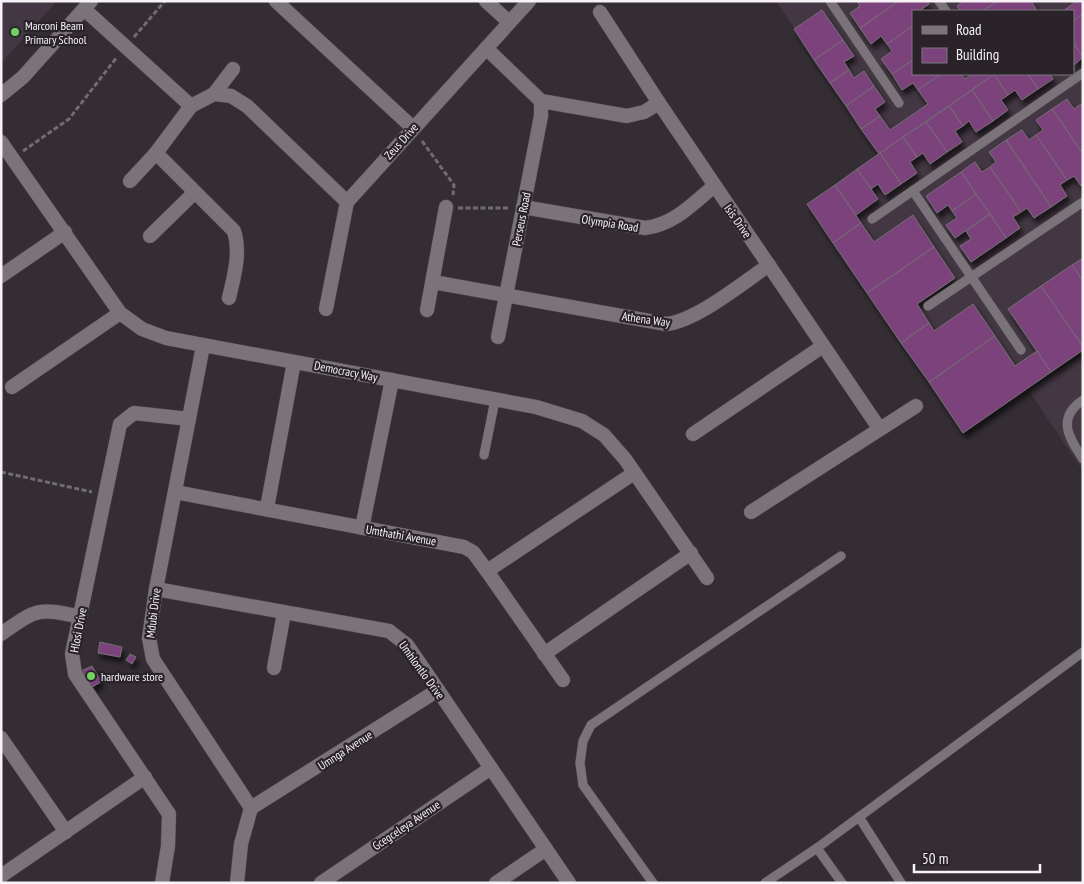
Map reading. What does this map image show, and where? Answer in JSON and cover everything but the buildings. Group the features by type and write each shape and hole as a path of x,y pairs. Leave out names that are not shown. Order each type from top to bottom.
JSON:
{"street":[{"path":"276,1 413,128"},
{"path":"486,1 509,22"},
{"name":"Zeus Drive","path":"326,309 348,202 529,1"},
{"path":"1,96 23,77 87,5 125,47 190,106"},
{"name":"Isis Drive","path":"600,12 714,186 879,428"},
{"path":"486,48 541,101 627,116 644,112 659,103"},
{"path":"130,181 156,153 190,106 214,94 233,69"},
{"path":"214,94 230,96 247,106 348,202"},
{"name":"Perseus Road","path":"498,337 542,108 541,101"},
{"name":"Democracy Way","path":"1,142 120,313 155,335 203,346 536,407 582,421 604,435 634,473 707,578"},
{"path":"156,153 234,231 237,240 237,258 230,298"},
{"name":"Olympia Road","path":"523,207 645,228 658,227 688,209 714,186"},
{"path":"150,236 194,193"},
{"path":"427,310 450,208"},
{"path":"1,276 65,232"},
{"name":"Athena Way","path":"433,282 666,324 678,323 769,265"},
{"path":"12,386 120,313"},
{"name":"Mdubi Drive","path":"203,346 148,638 153,659 251,808"},
{"path":"693,434 823,346"},
{"path":"267,508 294,362"},
{"path":"362,528 392,380"},
{"path":"751,512 916,406"},
{"name":"Hlosi Drive","path":"162,883 168,846 170,817 75,674 72,654 120,424 134,413 189,420"},
{"path":"487,571 634,473"},
{"name":"Umthathi Avenue","path":"175,492 464,547 473,552 563,680"},
{"path":"544,654 690,553"},
{"name":"Umhlontlo Drive","path":"156,589 389,631 407,646 569,883"},
{"path":"1,634 31,613 45,610 80,617"},
{"path":"274,668 284,613"},
{"name":"Umnga Avenue","path":"251,808 438,690"},
{"path":"3,745 66,832"},
{"name":"Gcegceleya Avenue","path":"320,883 490,768"},
{"path":"1,876 145,777"},
{"path":"237,883 240,851 251,808"},
{"path":"496,883 546,849"}],"lane":[{"path":"830,1 899,103"},
{"path":"872,219 1083,73"},
{"path":"913,191 1021,350"},
{"path":"928,306 1083,202"},
{"path":"484,455 495,400"},
{"path":"1083,400 1069,415 1066,429 1070,440 1083,459"},
{"path":"653,883 583,785 580,763 583,741 591,725 840,556"},
{"path":"765,883 817,848 1083,652"},
{"path":"859,816 901,883"},
{"path":"817,848 842,883"}],"path":[{"path":"12,158 69,119 125,47 166,1"},
{"path":"413,128 454,185 450,208 523,207"},
{"path":"1,472 105,495"}],"shaded area":[{"name":"Marconi Beam Primary School","path":"1,1 57,1 1,63"},
{"path":"776,1 1083,1 1083,350 963,433 807,204 879,154"},
{"path":"1083,354 1083,471 1029,391"}],"place":[{"name":"Marconi Beam Primary School","path":"15,32"},
{"name":"hardware store","path":"91,676"}]}
